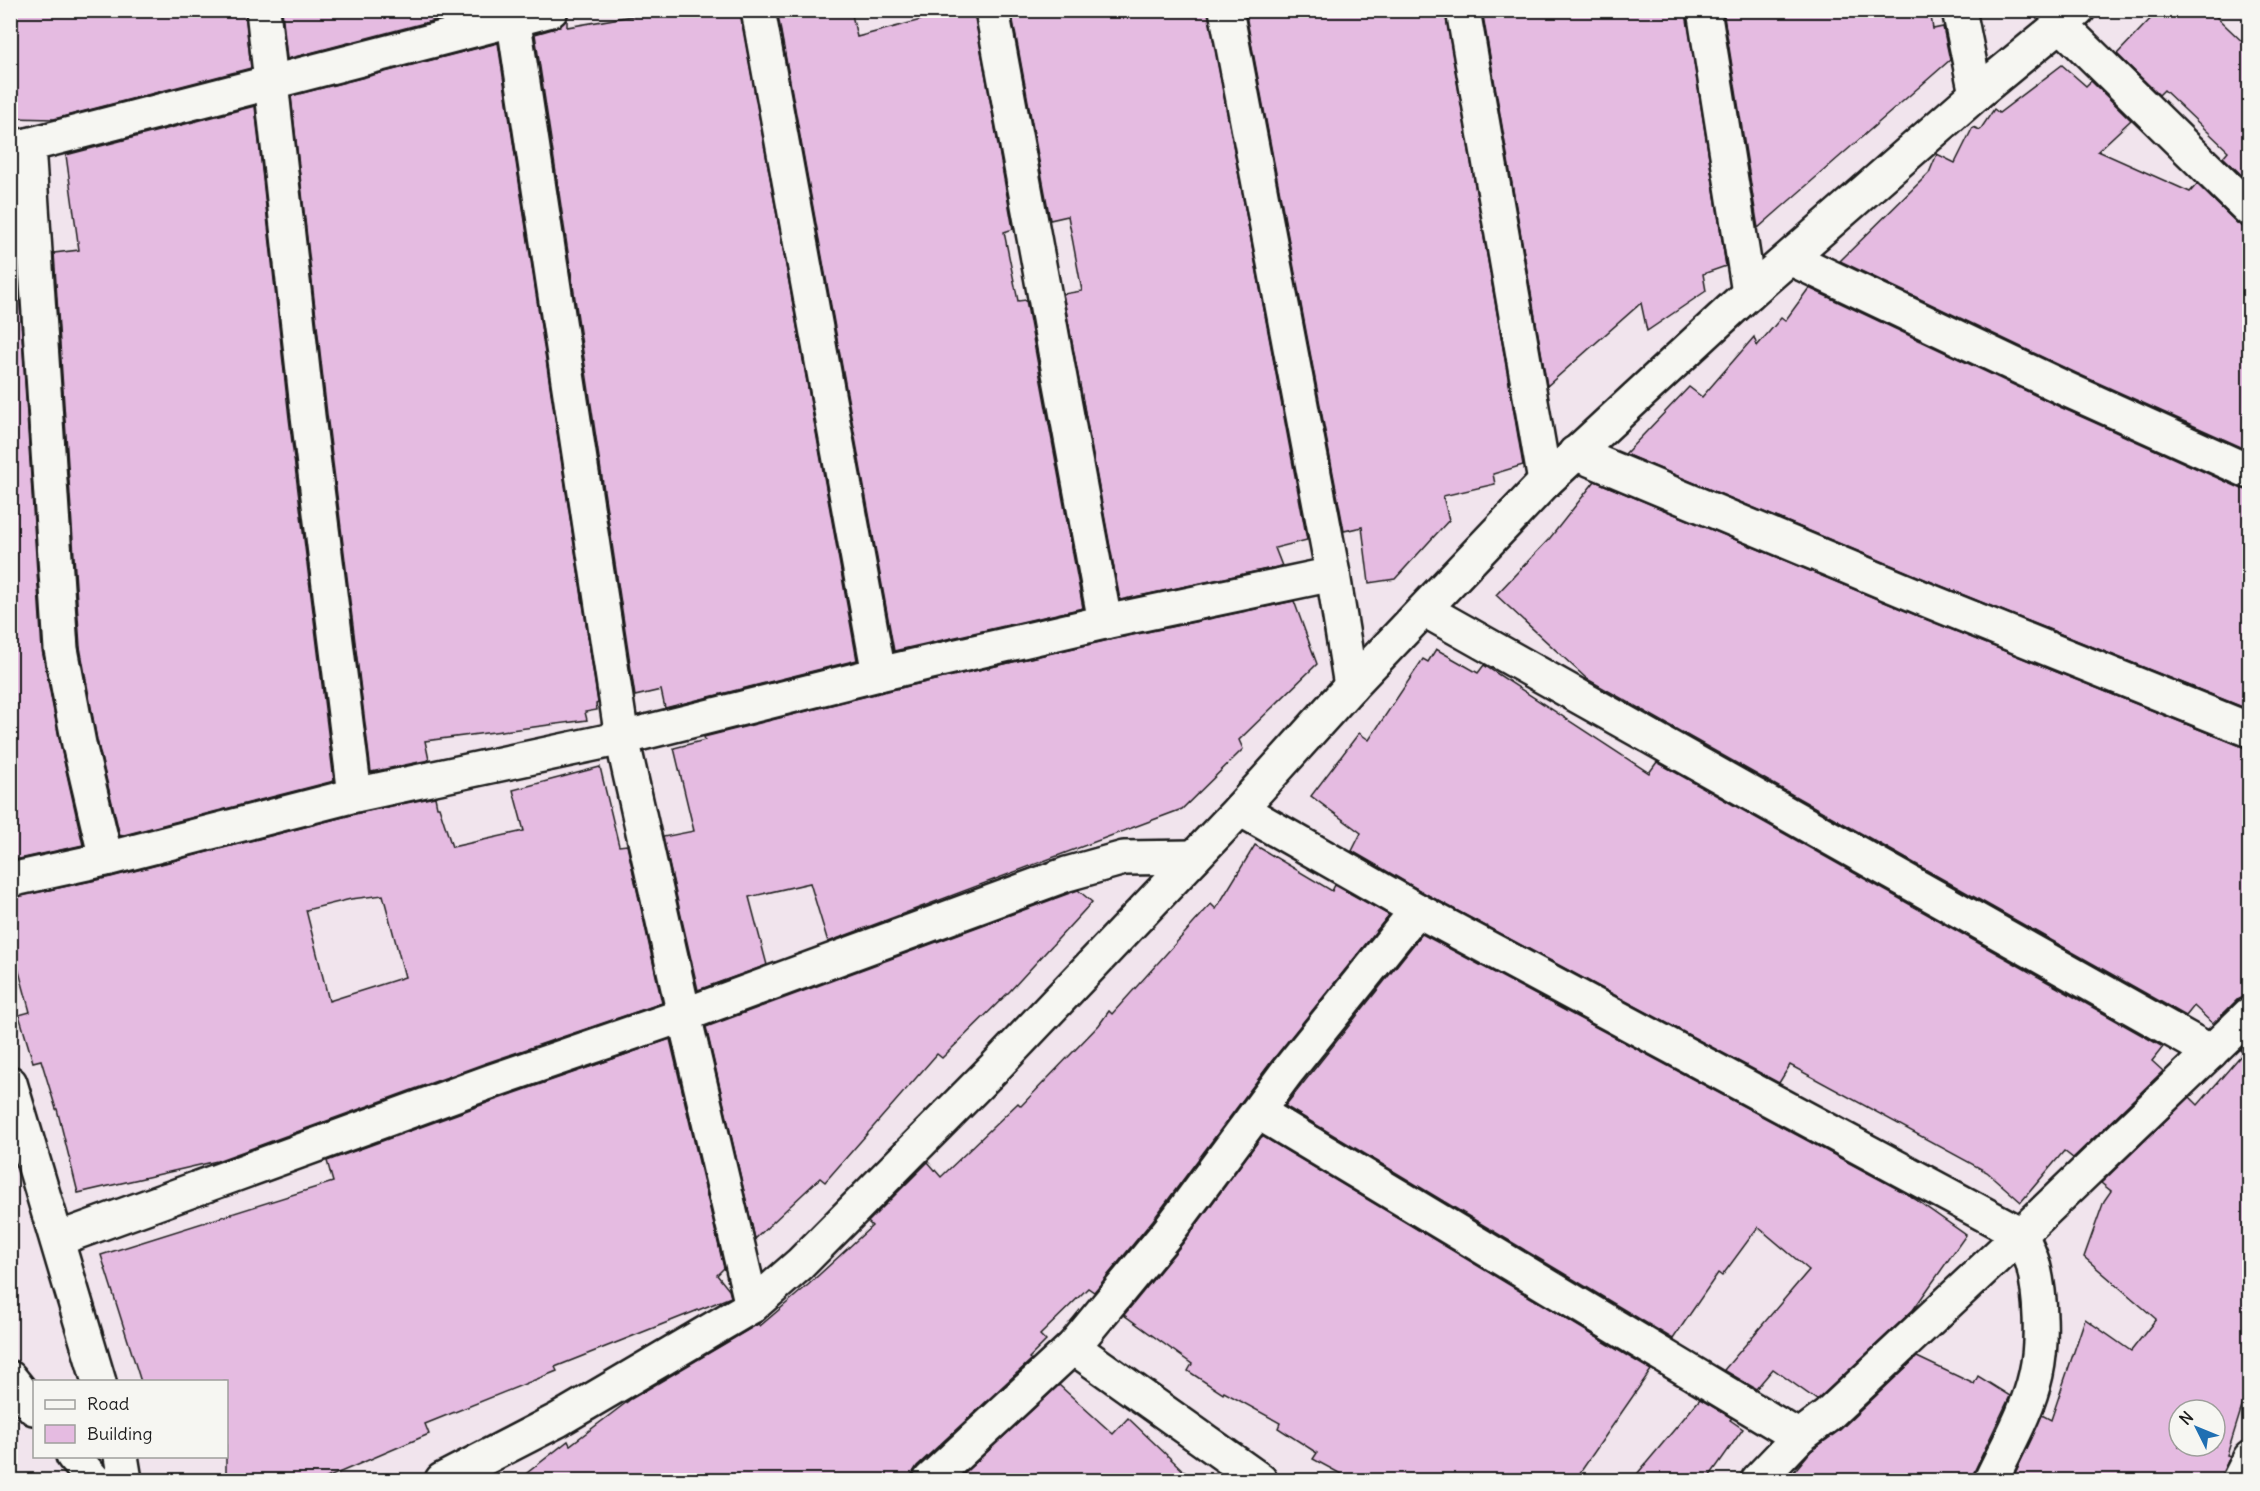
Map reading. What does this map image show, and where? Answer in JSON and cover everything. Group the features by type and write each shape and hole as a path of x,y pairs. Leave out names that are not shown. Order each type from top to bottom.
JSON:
{"street":[{"path":"263,10 308,416 355,795"},
{"path":"106,859 79,744 61,650 19,146 271,82 513,15 551,10"},
{"path":"758,10 879,674"},
{"path":"992,10 1105,622"},
{"path":"1226,10 1333,574 1352,686"},
{"path":"1463,10 1545,482"},
{"path":"1704,10 1749,293"},
{"path":"1959,10 1976,93"},
{"path":"513,15 622,738 752,1305"},
{"path":"442,1480 558,1420 752,1305 800,1264 980,1082 1240,809 1352,686 1545,482 1749,293 1976,93 2069,18 2250,210"},
{"path":"1790,258 2068,390 2250,472"},
{"path":"1575,453 1932,602 2250,729"},
{"path":"10,880 106,859 355,795 622,738 879,674 1105,622 1333,574"},
{"path":"1425,610 2211,1052"},
{"path":"1240,809 1417,910 2021,1234 2032,1264 2039,1298 2039,1344 2036,1374 2023,1414 1991,1480"},
{"path":"58,1239 1067,874 1124,858 1194,857"},
{"path":"930,1480 1073,1347 1168,1232 1336,1009 1417,910"},
{"path":"1758,1480 1799,1437 1827,1416 2250,1014"},
{"path":"10,1083 98,1380"},
{"path":"1258,1112 1799,1437"},
{"path":"1073,1347 1260,1480"},
{"path":"10,1378 33,1407"},
{"path":"75,1458 94,1480"},
{"path":"121,1458 125,1480"},
{"path":"2239,1480 2250,1458"}],"building":[{"path":"10,10 245,10 251,68 54,119 10,118"},
{"path":"282,10 474,10 287,59"},
{"path":"637,10 740,10 857,660 665,708 661,690 635,696 535,34 556,28 567,19 567,27 637,15"},
{"path":"777,10 851,10 857,37 921,20 918,10 974,10 1013,229 1004,232 1018,301 1026,300 1083,608 894,651"},
{"path":"1011,10 1208,10 1307,540 1275,548 1282,566 1120,600 1063,294 1082,291 1068,216 1050,220"},
{"path":"1245,10 1445,10 1523,465 1493,474 1495,484 1443,496 1449,520 1395,579 1369,583 1362,527 1344,531"},
{"path":"1482,10 1686,10 1726,266 1703,274 1706,291 1647,331 1641,303 1547,386"},
{"path":"1723,10 1930,10 1933,29 1943,27 1950,60 1758,228"},
{"path":"2159,10 2209,10 2250,49 2250,183 2223,157 2228,151 2164,90 2159,95 2117,54"},
{"path":"498,43 598,703 596,704 597,710 585,712 587,720 425,741 429,760 371,772 291,96"},
{"path":"2062,65 2086,86 2091,81 2131,120 2098,151 2190,192 2197,184 2237,223 2250,228 2250,451 2076,373 1840,261 1929,173 1937,154 1955,163 1973,127 1980,130 1994,109 1999,113"},
{"path":"255,106 289,418 334,781 120,836 97,740 80,647 54,253 79,250 66,155"},
{"path":"10,258 17,258 42,650 83,845 10,861"},
{"path":"1809,288 2060,407 2242,489 2250,490 2250,710 1939,585 1625,454 1689,387 1702,397 1754,337 1757,346 1781,318 1785,321"},
{"path":"1595,481 1925,619 2250,748 2250,996 2237,1000 2213,1024 2194,1006 2186,1016 1587,679 1496,595 1550,538"},
{"path":"1294,601 1317,664 1239,740 1243,749 1182,809 828,942 810,883 749,897 767,965 698,990 663,837 694,831 674,748 705,740 704,737 883,692 1109,640"},
{"path":"1436,649 1478,673 1484,665 1649,773 1657,762 2163,1047 2152,1061 2163,1071 2073,1158 2064,1151 2021,1202 1987,1172 1790,1065 1779,1083 1426,894 1352,851 1361,833 1311,796 1359,733 1369,740 1423,659 1428,662"},
{"path":"600,767 619,846 627,845 662,1003 486,1063 217,1161 78,1193 57,1109 41,1060 33,1062 19,1015 30,1012 10,938 10,898 111,877 359,813 435,797 452,847 524,831 513,790","holes":["383,895 405,977 329,1001 306,910 351,899"]},
{"path":"1255,845 1332,891 1335,885 1389,915 1271,1062 1153,1220 1094,1292 1088,1288 1040,1335 1046,1341 1029,1358 1031,1360 917,1466 912,1474 912,1480 518,1480 568,1441 570,1445 631,1399 758,1324 760,1326 872,1226 868,1222 928,1162 941,1177 1018,1103 1021,1106 1099,1025 1109,1011 1112,1014 1211,904 1216,909"},
{"path":"1078,890 1092,902 1010,991 942,1058 937,1054 825,1182 820,1178 755,1239 706,1027"},
{"path":"1422,934 1909,1195 1966,1235 1913,1310 1817,1400 1773,1369 1756,1389 1724,1370 1809,1270 1758,1227 1722,1276 1718,1273 1673,1339 1285,1106"},
{"path":"670,1039 724,1268 717,1275 729,1290 731,1297 555,1367 557,1371 425,1424 429,1434 322,1480 226,1480 228,1380 140,1380 101,1255 333,1182 327,1161"},
{"path":"2250,1040 2250,1381 2227,1455 2230,1456 2220,1480 2012,1480 2042,1415 2051,1420 2085,1319 2131,1351 2156,1319 2084,1257 2104,1201 2111,1191 2101,1183 2190,1097 2198,1105 2243,1053 2240,1050"},
{"path":"1262,1136 1651,1370 1575,1480 1352,1480 1313,1459 1317,1453 1278,1428 1280,1423 1224,1392 1223,1394 1188,1371 1192,1364 1124,1315 1183,1243"},
{"path":"1917,1357 1974,1384 1978,1376 2010,1396 1972,1480 1787,1480 1811,1451 1840,1430"},
{"path":"1059,1385 1113,1434 1128,1418 1193,1480 957,1480"},
{"path":"1700,1399 1732,1418 1730,1420 1743,1429 1707,1480 1632,1480"}]}
